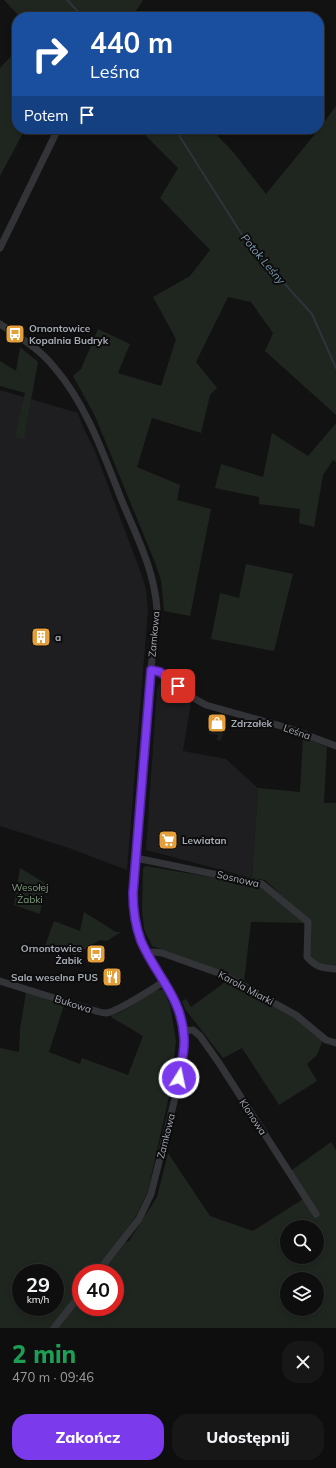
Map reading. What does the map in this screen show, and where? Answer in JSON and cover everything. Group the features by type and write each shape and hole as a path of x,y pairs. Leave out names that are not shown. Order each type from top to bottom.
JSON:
{"street":[{"path":"0,248 56,134"},
{"name":"Zamkowa","path":"0,324 35,348 55,367 75,398 97,439 155,585 157,610 133,907 138,931 147,953 165,981 176,1002 183,1031 184,1051 177,1090 151,1194 139,1219 104,1264"},
{"name":"Leśna","path":"151,670 157,671 166,676 190,696 206,705 288,728 336,746"},
{"name":"Sosnowa","path":"136,858 262,884 308,922 307,957 313,964 321,968 336,969"},
{"name":"Karola Miarki","path":"147,953 162,953 224,975 296,1015 326,1040 336,1043"},
{"name":"Bukowa","path":"0,981 105,1013 165,981"},
{"name":"Klonowa","path":"183,1031 193,1030 200,1036 316,1214"},
{"path":"54,1328 72,1305"}],"shaded area":[{"path":"0,390 78,413 95,451 146,589 148,609 127,870 69,848 0,826"},
{"path":"161,681 191,702 183,751 226,759 258,788 252,878 146,850 157,688"},
{"name":"Zdrzałek","path":"215,714 224,716 221,729 224,730 221,741 217,740 218,735 209,733"}],"green space":[{"path":"4,0 143,0 135,12 15,12"},
{"path":"12,55 12,134 22,134 0,176 0,68"},
{"path":"336,106 336,415 265,351 273,333 251,302 228,297 196,362 217,388 210,395 201,433 152,418 137,467 180,485 177,500 211,509 190,616 164,611 161,580 156,565 95,416 73,376 81,369 98,329 130,344 118,373 161,386 176,339 153,297 190,276 210,250 160,198 178,168 144,134 216,134 234,153 266,194 315,134 324,134 324,122"},
{"path":"20,347 38,362 24,439 15,437 25,393 0,386 0,361 16,371"},
{"path":"336,423 336,462 333,460 323,475 314,527 299,523 300,509 259,504 259,497 215,488 221,464 263,477 272,433 308,456"},
{"path":"246,564 293,574 274,651 211,639 220,593 239,598"},
{"path":"303,737 327,747 324,803 336,803 336,967 325,965 312,959 309,947 310,922 265,880 252,878 258,788 300,792"},
{"path":"146,866 262,886 304,923 251,922 244,982 224,971 219,971 152,946 144,929 142,909 143,868"},
{"name":"Wesołej Żabki","path":"20,868 45,883 40,914 14,905"},
{"path":"84,912 116,932 121,932 107,941 100,940 75,955 45,946 54,921 80,931"},
{"path":"228,980 298,1018 323,1040 317,1055 307,1064 317,1081 279,1105 242,1048 223,1058 185,1009 182,1001 186,999 191,1007"},
{"path":"157,990 163,990 170,1005 176,1041 171,1087 148,1191 136,1216 115,1245 129,1241 157,1197 168,1153 210,1216 253,1231 305,1198 289,1172 331,1142 336,1150 336,1328 0,1328 0,1048 19,1052 20,1029 26,992 64,1005 49,1052 80,1064 82,1058 128,1075 143,1036 111,1017 121,1012"}],"waterway":[{"name":"Potok Leśny","path":"67,0 78,12"},
{"name":"Potok Leśny","path":"178,134 246,241 312,314 336,368"}],"place":[{"name":"Ornontowice Kopalnia Budryk","path":"15,334"},
{"name":"a","path":"41,637"},
{"name":"Zdrzałek","path":"217,723"},
{"name":"Lewiatan","path":"168,840"},
{"name":"Ornontowice Żabik","path":"96,954"},
{"name":"Sala weselna PUS","path":"112,977"}],"route":[{"path":"178,686 160,672 151,670 133,907 141,941 172,993 180,1015 184,1046 179,1078"}]}
